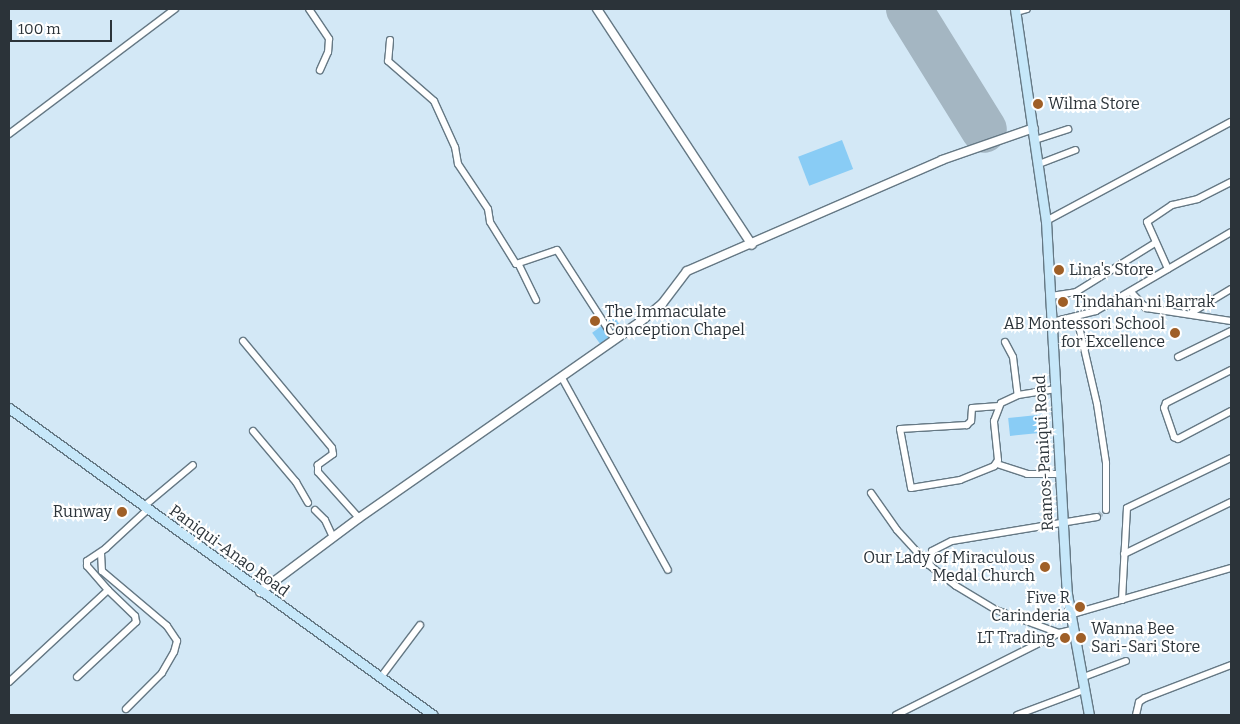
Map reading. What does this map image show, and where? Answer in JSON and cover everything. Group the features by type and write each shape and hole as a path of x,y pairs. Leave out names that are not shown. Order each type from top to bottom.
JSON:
{"main road":[{"name":"Ramos-Paniqui Road","path":"1016,10 1046,221 1069,615 1089,715"},
{"name":"Paniqui-Anao Road","path":"9,408 260,592 433,715"}],"street":[{"path":"9,134 175,9"},
{"path":"309,9 329,40 328,52 320,70"},
{"path":"597,9 752,245"},
{"path":"1016,10 1027,9"},
{"path":"390,40 388,61 434,101 455,147 458,164 519,265 536,300"},
{"path":"1046,221 1231,122"},
{"path":"260,592 359,518 615,340 662,304 687,271 752,245 931,165 1034,128"},
{"path":"1035,140 1068,129"},
{"path":"1039,164 1075,150"},
{"path":"1168,269 1147,225 1149,219 1177,203 1198,199 1231,182"},
{"path":"1052,322 1077,318 1131,292 1231,232"},
{"path":"1051,296 1076,292 1155,243"},
{"path":"519,265 557,250 615,340"},
{"path":"1191,313 1231,289"},
{"path":"1131,292 1146,308 1231,320"},
{"path":"1077,318 1097,404 1106,463 1106,510"},
{"path":"1178,357 1231,331"},
{"path":"243,341 332,448 333,454 318,465 318,472 359,518"},
{"path":"1005,342 1012,357 1018,395"},
{"path":"1231,370 1166,403 1164,408 1174,437 1178,440 1231,412"},
{"path":"562,378 668,570"},
{"path":"1055,388 1018,395 999,406 972,408 971,421 967,425 902,428 899,431 909,484 914,489 960,480 997,464 1027,474 1060,474"},
{"path":"997,464 994,420 999,406"},
{"path":"253,431 296,482 308,503"},
{"path":"1122,600 1127,508 1231,458"},
{"path":"77,676 136,622 135,616 87,566 89,558 101,553 145,508 193,466"},
{"path":"871,493 898,530 929,565 996,610 1059,632"},
{"path":"1124,554 1231,502"},
{"path":"315,510 324,520 333,538"},
{"path":"929,565 932,551 952,541 1097,516"},
{"path":"101,553 102,571 160,619 177,641 174,652 162,673 126,710"},
{"path":"1069,615 1231,568"},
{"path":"9,682 108,590"},
{"path":"381,677 420,626"},
{"path":"896,715 1059,632 1072,630"},
{"path":"1081,678 1126,661"},
{"path":"1136,715 1140,702 1145,698 1231,665"},
{"path":"1017,715 1084,690"}],"shaded area":[{"path":"842,140 853,169 809,186 798,157"},
{"path":"614,317 622,328 600,344 592,333"},
{"path":"1037,415 1039,433 1010,436 1008,418"}],"runway":[{"path":"909,9 984,130"}],"tunnel":[{"path":"1097,517 1106,510"}],"place":[{"name":"Wilma Store","path":"1038,104"},
{"name":"Lina's Store","path":"1059,270"},
{"name":"Tindahan ni Barrak","path":"1063,302"},
{"name":"The Immaculate Conception Chapel","path":"595,321"},
{"name":"AB Montessori School for Excellence","path":"1175,333"},
{"name":"Runway","path":"122,512"},
{"name":"Our Lady of Miraculous Medal Church","path":"1045,567"},
{"name":"Five R Carinderia","path":"1080,607"},
{"name":"LT Trading","path":"1065,638"},
{"name":"Wanna Bee Sari-Sari Store","path":"1081,638"}]}
